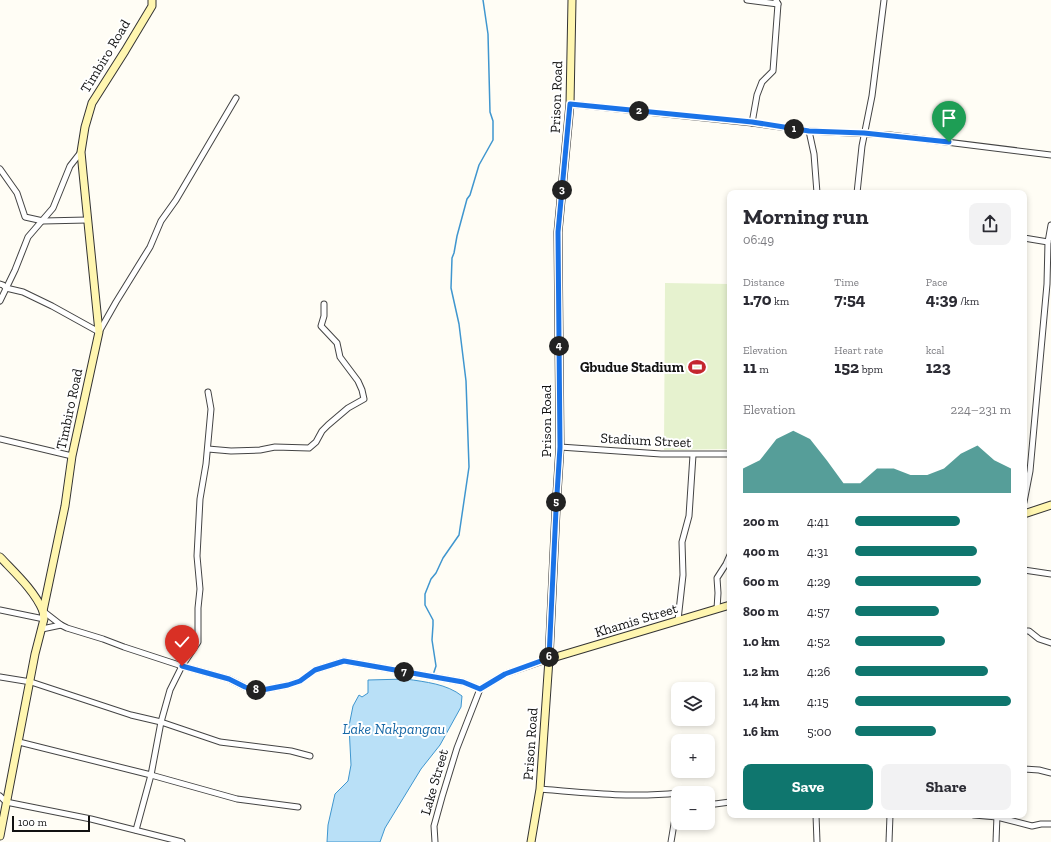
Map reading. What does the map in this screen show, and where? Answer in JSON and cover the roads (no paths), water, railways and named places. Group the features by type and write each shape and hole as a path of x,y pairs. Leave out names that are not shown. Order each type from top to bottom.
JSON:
{"street":[{"name":"Timbiro Road","path":"0,836 31,682 35,654 44,620 43,611 65,506 72,456 99,332 81,152 85,127 92,103 152,6 152,0"},
{"name":"Prison Road","path":"531,842 540,789 549,658 555,517 560,447 558,232 570,104 572,0"},
{"path":"748,0 777,2 773,70 762,82 757,95 752,122"},
{"path":"857,190 864,133 872,96 884,0"},
{"path":"0,284 6,288 23,292 52,306 99,332 150,247 161,221 176,200 236,98"},
{"path":"570,104 752,122 809,131 864,133 1051,155"},
{"path":"809,131 814,154 817,190"},
{"path":"0,301 28,237 53,208 70,166 81,152"},
{"path":"0,169 17,194 25,217 43,221 87,220"},
{"path":"1027,486 1030,471 1047,284 1048,242 1051,225"},
{"path":"1027,238 1048,242"},
{"path":"208,449 231,451 260,450 275,447 309,448 316,442 322,431 348,408 364,399 358,381 340,357 337,343 321,326 324,316 324,304"},
{"path":"136,830 151,775 161,722 170,690 182,666 198,642 198,608 200,589 197,556 199,506 208,449 211,409 208,392"},
{"path":"0,439 72,456"},
{"name":"Stadium Street","path":"560,447 693,455 727,454"},
{"path":"678,620 683,575 682,542 689,516 693,455"},
{"path":"1027,513 1051,506"},
{"path":"0,557 16,573 39,602 43,611 61,626 182,666 229,679 257,691 300,681 315,670 344,661 463,682 480,689 505,674 549,658"},
{"path":"717,609 717,578 727,562"},
{"path":"1027,570 1051,574"},
{"name":"Khamis Street","path":"549,658 727,606"},
{"path":"0,610 44,620"},
{"path":"42,629 61,626"},
{"path":"1027,631 1039,639 1051,643"},
{"path":"0,677 31,682 131,715 161,722 220,742 290,751 310,756"},
{"name":"Lake Street","path":"435,842 434,826 442,797 457,748 480,689"},
{"path":"19,742 151,775 237,799 298,807"},
{"path":"1027,769 1051,773"},
{"path":"540,789 607,795 671,794"},
{"path":"0,796 6,802 136,830 182,842"},
{"path":"715,804 727,802"},
{"path":"816,818 818,842"},
{"path":"889,842 890,818"},
{"path":"996,842 997,818"},
{"path":"1004,818 1032,826 1051,824"},
{"path":"671,842 673,830"}],"water":[{"name":"Lake Nakpangau","path":"406,679 436,684 456,692 462,696 461,707 440,745 421,769 385,828 380,842 327,842 328,825 335,794 348,781 351,765 349,726 353,706 359,695 362,697 368,693 368,680"}],"waterway":[{"path":"433,675 436,666 432,640 433,620 425,605 425,594 431,579 436,573 443,558 459,535 469,467 466,381 459,324 451,288 452,258 467,199 470,195 479,165 493,140 493,121 490,112 488,34 483,0"}],"place":[{"name":"Gbudue Stadium","path":"697,367"}]}
